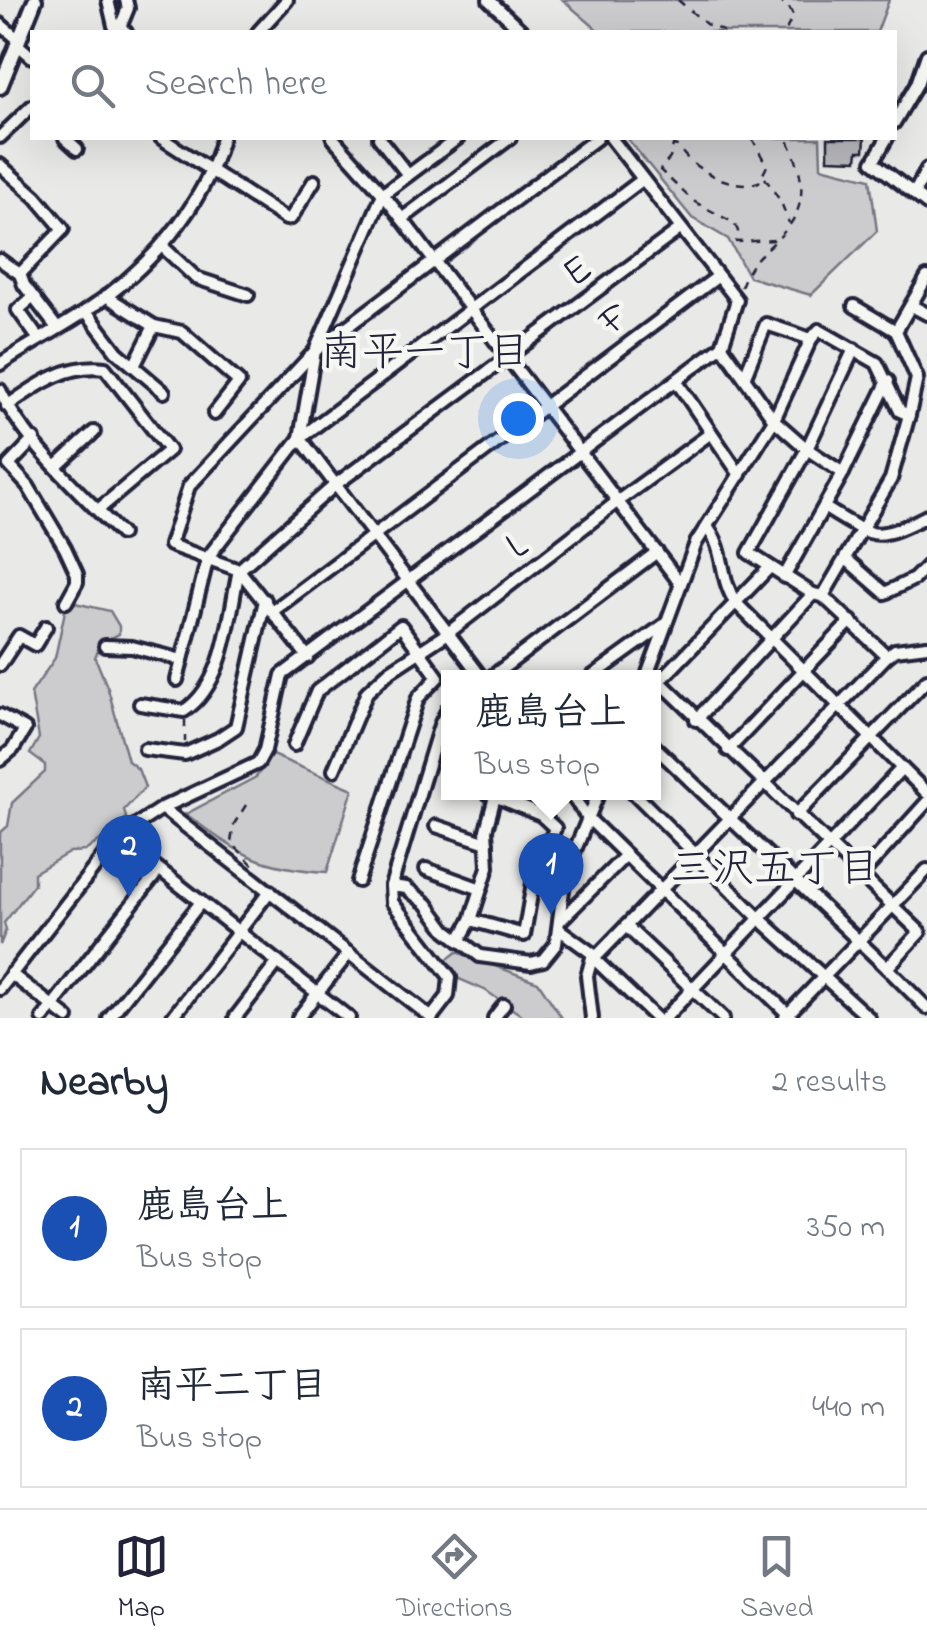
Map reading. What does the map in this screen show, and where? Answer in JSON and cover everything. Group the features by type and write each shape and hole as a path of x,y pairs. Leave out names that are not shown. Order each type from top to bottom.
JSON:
{"main road":[{"path":"0,87 36,0"}],"street":[{"path":"108,0 114,26 119,30"},
{"path":"122,30 126,0"},
{"path":"260,30 287,0"},
{"path":"489,0 521,30"},
{"path":"2,31 30,55"},
{"path":"897,119 922,86 927,55"},
{"path":"0,138 30,110"},
{"path":"67,140 77,148"},
{"path":"164,140 286,220 314,180"},
{"path":"0,364 86,311 162,246 212,172 221,140"},
{"path":"335,140 383,194 680,583"},
{"path":"381,140 408,175"},
{"path":"455,140 383,194 315,351 300,438 476,670"},
{"path":"402,219 507,140"},
{"path":"308,657 239,570 170,545 188,486 315,351 594,140"},
{"path":"0,989 118,838 162,808 258,763 266,750 282,675 722,346 736,300 612,140"},
{"path":"885,140 873,162 927,204"},
{"path":"0,165 36,197 63,229 20,274"},
{"path":"914,194 927,169"},
{"path":"177,680 208,557 300,438 642,180"},
{"name":"E","path":"239,570 335,485 680,229"},
{"path":"162,246 196,278 248,295"},
{"path":"0,260 20,274 57,328"},
{"path":"896,330 927,276"},
{"name":"F","path":"274,610 717,277"},
{"path":"106,296 154,326 182,332 239,382 214,414"},
{"path":"33,297 18,310 38,338"},
{"path":"696,720 818,595 862,531 891,478 917,378 896,330 854,306"},
{"path":"912,306 927,314"},
{"path":"86,311 120,355 164,392"},
{"path":"745,376 766,324 811,338"},
{"path":"134,366 154,326"},
{"path":"648,670 696,543 774,420 811,338 819,330 877,363 900,411 909,415"},
{"path":"722,346 774,420 843,473"},
{"path":"854,349 807,449 749,553 818,595 887,656"},
{"path":"104,368 120,355"},
{"path":"7,406 40,383 84,365 104,368 169,450 98,510"},
{"path":"784,577 825,508 888,381"},
{"path":"677,382 740,475"},
{"path":"0,390 7,406 34,440 121,534"},
{"path":"57,466 94,432"},
{"name":"L","path":"334,770 367,692 390,671 448,634 711,434"},
{"path":"34,440 8,465 28,486 77,574 66,602"},
{"path":"825,508 869,536 891,534 927,516"},
{"path":"707,527 720,542 726,589 736,604 927,793"},
{"path":"501,670 657,552"},
{"path":"844,558 885,592 914,579 927,566"},
{"path":"661,681 769,568"},
{"path":"140,704 184,711 193,705 216,672 239,570"},
{"path":"145,750 186,754 236,726 265,600"},
{"path":"728,750 851,621"},
{"path":"601,670 665,624"},
{"path":"294,745 317,691 402,626 438,677 418,698 358,881"},
{"path":"0,665 19,636 35,645 46,627"},
{"path":"105,646 182,660"},
{"path":"592,1018 588,976 594,959 887,656 895,650 927,646"},
{"path":"796,814 927,680"},
{"path":"661,683 920,932 887,968"},
{"path":"0,714 25,730 0,760"},
{"path":"162,808 431,1018 448,996 450,977 447,968 392,902 391,886 441,723"},
{"path":"661,753 924,1000"},
{"path":"665,1018 902,768"},
{"path":"459,941 471,920 488,867 486,830 491,800"},
{"path":"471,920 524,935 533,884 556,828 541,814 507,800"},
{"path":"575,800 588,818 788,1017 927,870"},
{"path":"391,886 406,888 427,904 459,941 480,956 530,964 542,960 552,951 560,925 565,874 596,800"},
{"path":"641,800 759,918 869,1018"},
{"path":"860,876 927,802"},
{"path":"436,826 487,843"},
{"path":"118,838 350,1018"},
{"path":"560,925 626,854"},
{"path":"426,869 482,889"},
{"path":"43,1018 160,870"},
{"path":"172,1018 270,891"},
{"path":"108,1018 201,902"},
{"path":"560,925 656,1018"},
{"path":"626,926 723,1018"},
{"path":"298,1018 349,953"},
{"path":"235,1018 278,962"},
{"path":"11,974 68,1018"},
{"path":"494,1018 504,1005"}],"path":[{"path":"678,0 715,30"},
{"path":"776,0 788,5 793,16 786,30"},
{"path":"713,27 721,30"},
{"path":"753,140 767,166 764,177 750,186 703,171 673,144 670,158 660,170 692,201 734,223 738,231 736,242 775,240"},
{"path":"736,300 752,262 789,225 798,205 804,180 788,140"},
{"path":"764,177 781,202 789,225"},
{"path":"184,711 186,754"},
{"path":"246,805 234,824 231,842 262,876"}],"shaded area":[{"path":"563,0 889,0 878,30 598,30"},
{"path":"629,140 820,140 821,167 870,179 877,231 811,295 749,277 728,239 692,218"},
{"path":"75,603 110,611 119,626 119,634 102,642 95,657 128,761 138,769 145,787 124,810 127,821 85,851 70,852 34,873 34,884 4,923 6,930 0,945 0,833 8,826 12,803 45,772 45,765 30,754 39,738 31,693 55,658 65,611"},
{"path":"272,755 353,789 327,872 284,867 251,856 186,814 256,777"},
{"path":"457,952 538,982 562,1018 520,1018 485,990 459,979 446,960"}],"building":[{"path":"828,140 865,140 864,151 858,151 857,160 828,159"}],"place":[{"name":"南平二丁目","path":"129,897"},
{"name":"鹿島台上","path":"551,915"}],"district":[{"name":"南平一丁目","path":"425,350"},
{"name":"三沢五丁目","path":"775,866"}]}
